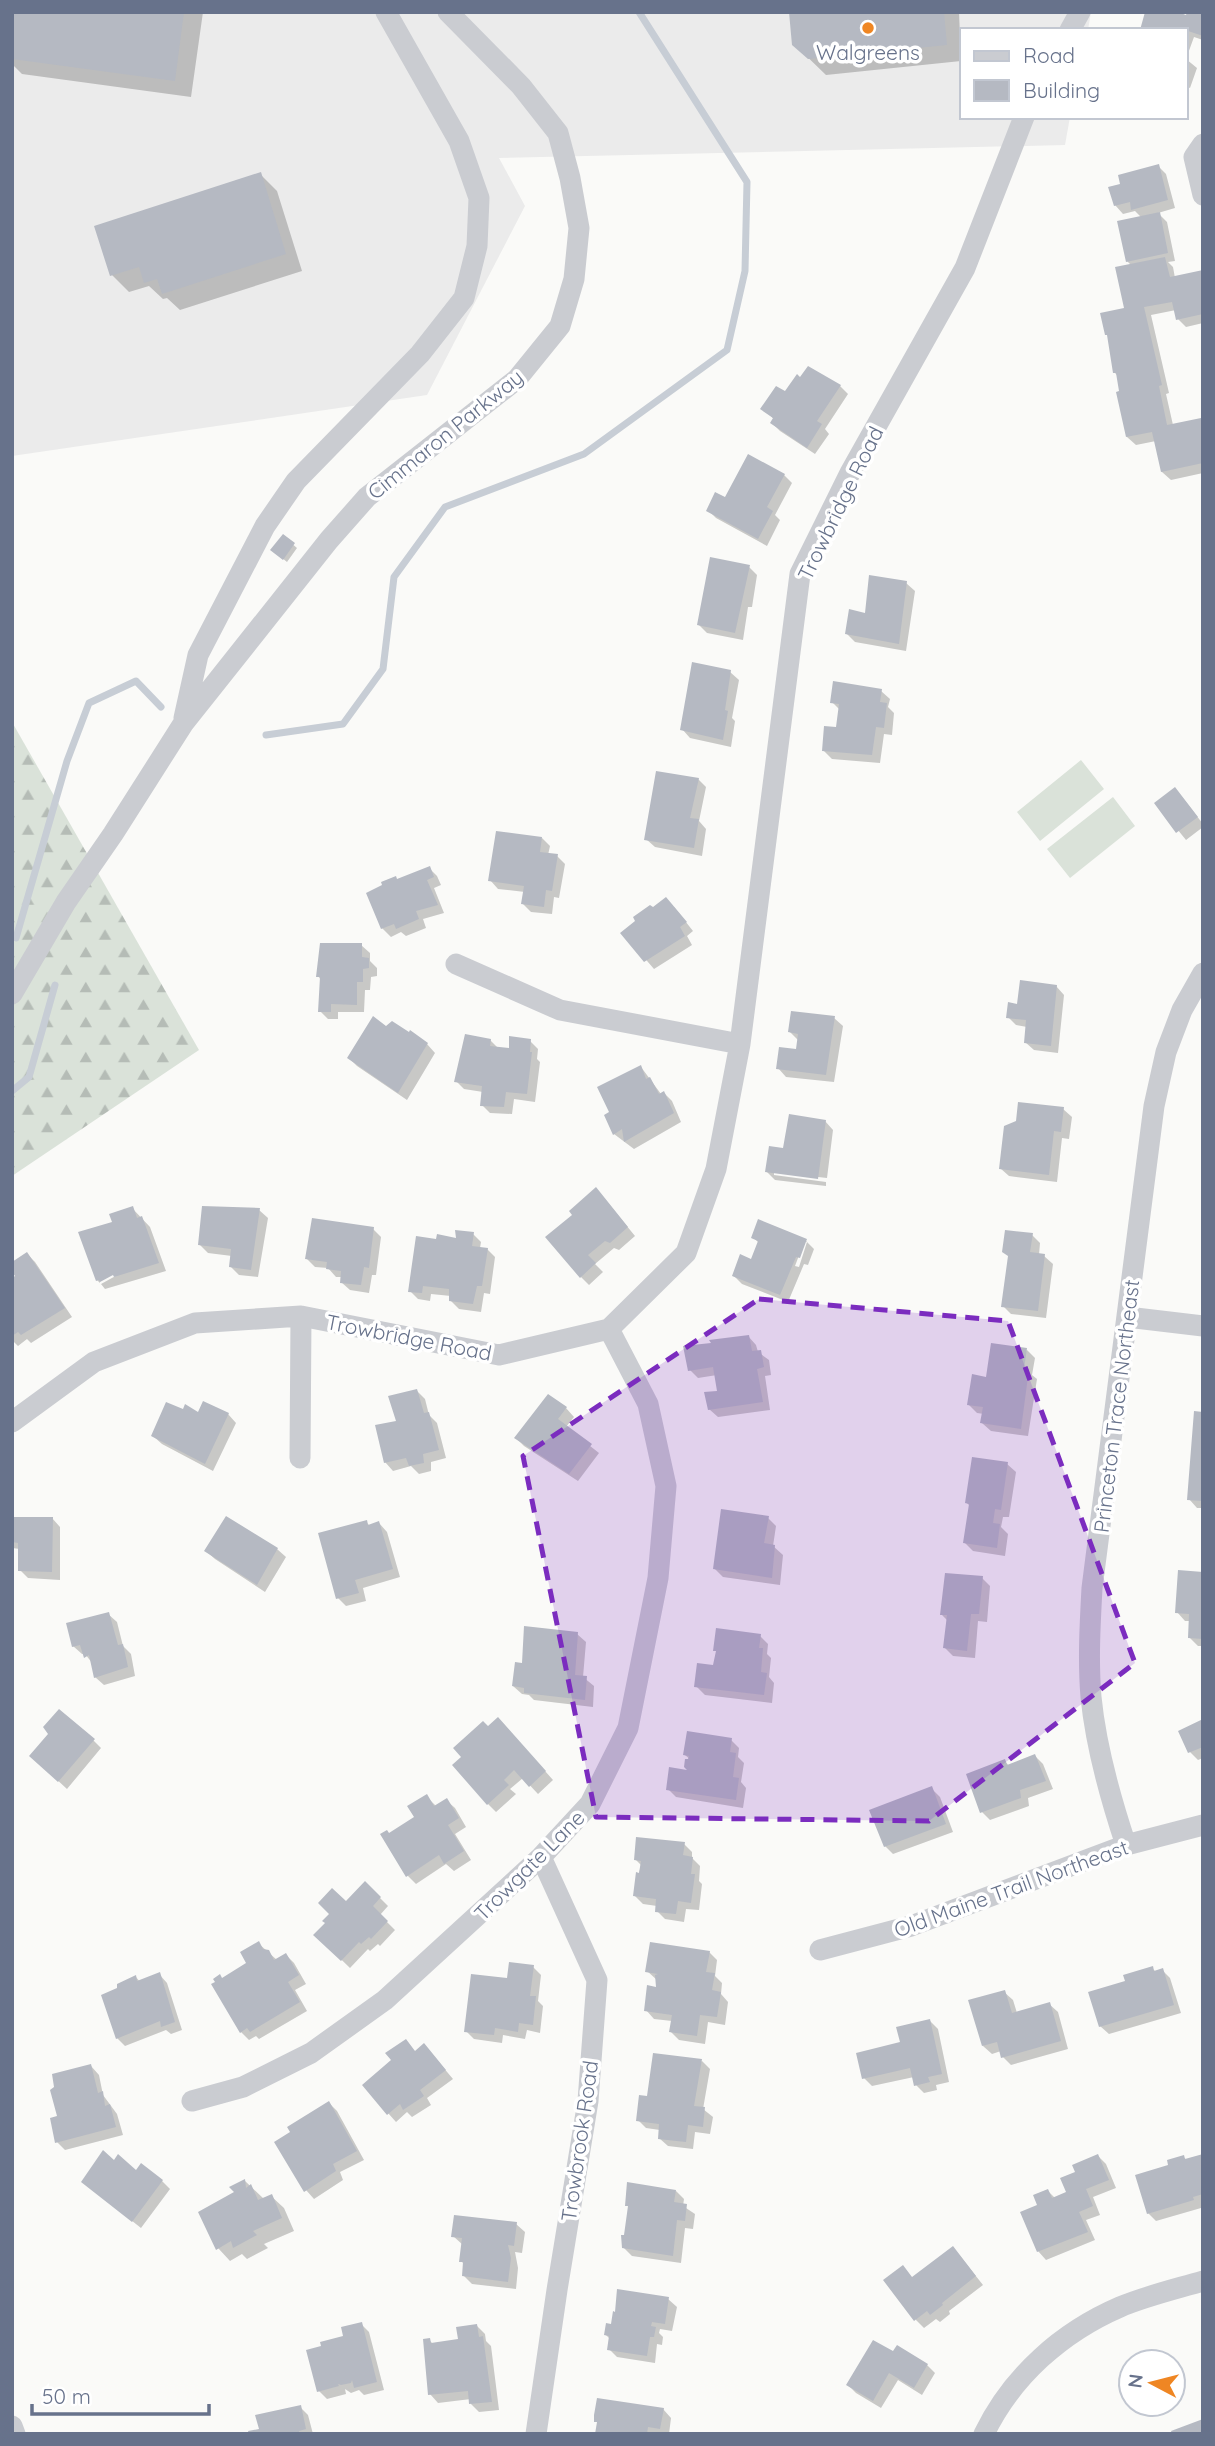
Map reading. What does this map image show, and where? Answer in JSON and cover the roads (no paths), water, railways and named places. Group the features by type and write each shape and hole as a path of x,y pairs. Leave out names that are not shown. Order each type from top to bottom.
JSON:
{"street":[{"name":"Cimmaron Parkway","path":"183,724 198,655 265,526 296,481 420,354 464,298 477,246 479,198 459,141 386,12"},
{"name":"Cimmaron Parkway","path":"12,994 65,902 113,834 183,724 312,561 367,497 517,379 560,326 573,279 579,228 558,133 522,86 449,12"},
{"path":"1071,28 1080,12"},
{"name":"Trowbridge Road","path":"12,1422 94,1362 195,1323 301,1316 499,1355 609,1329 686,1253 716,1169 740,1044 800,575 850,473 965,268 1023,119"},
{"path":"1203,144 1194,157 1203,195"},
{"path":"456,964 560,1010 740,1044"},
{"name":"Princeton Trace Northeast","path":"1126,1845 1098,1748 1091,1698 1089,1646 1092,1588 1154,1106 1166,1052 1182,1010 1203,973"},
{"name":"Trowbridge Road","path":"300,1458 301,1316"},
{"path":"1127,1317 1203,1326"},
{"name":"Trowgate Lane","path":"192,2101 243,2087 311,2053 385,2000 541,1857 590,1804 628,1728 658,1578 666,1486 648,1405 609,1329"},
{"name":"Old Maine Trail Northeast","path":"820,1950 911,1926 1126,1845 1203,1825"},
{"name":"Trowbrook Road","path":"536,2434 589,2101 597,1980 541,1857"},
{"path":"984,2434 1015,2386 1033,2365 1063,2339 1122,2306 1203,2281"},
{"path":"12,2427 15,2434"}],"waterway":[{"path":"266,735 343,724 383,669 394,577 445,507 584,454 727,350 745,271 747,182 639,12"},
{"path":"16,938 67,761 89,703 136,681 161,707"},
{"path":"12,1091 29,1077 55,985"}],"place":[{"name":"Walgreens","path":"868,28"}]}
